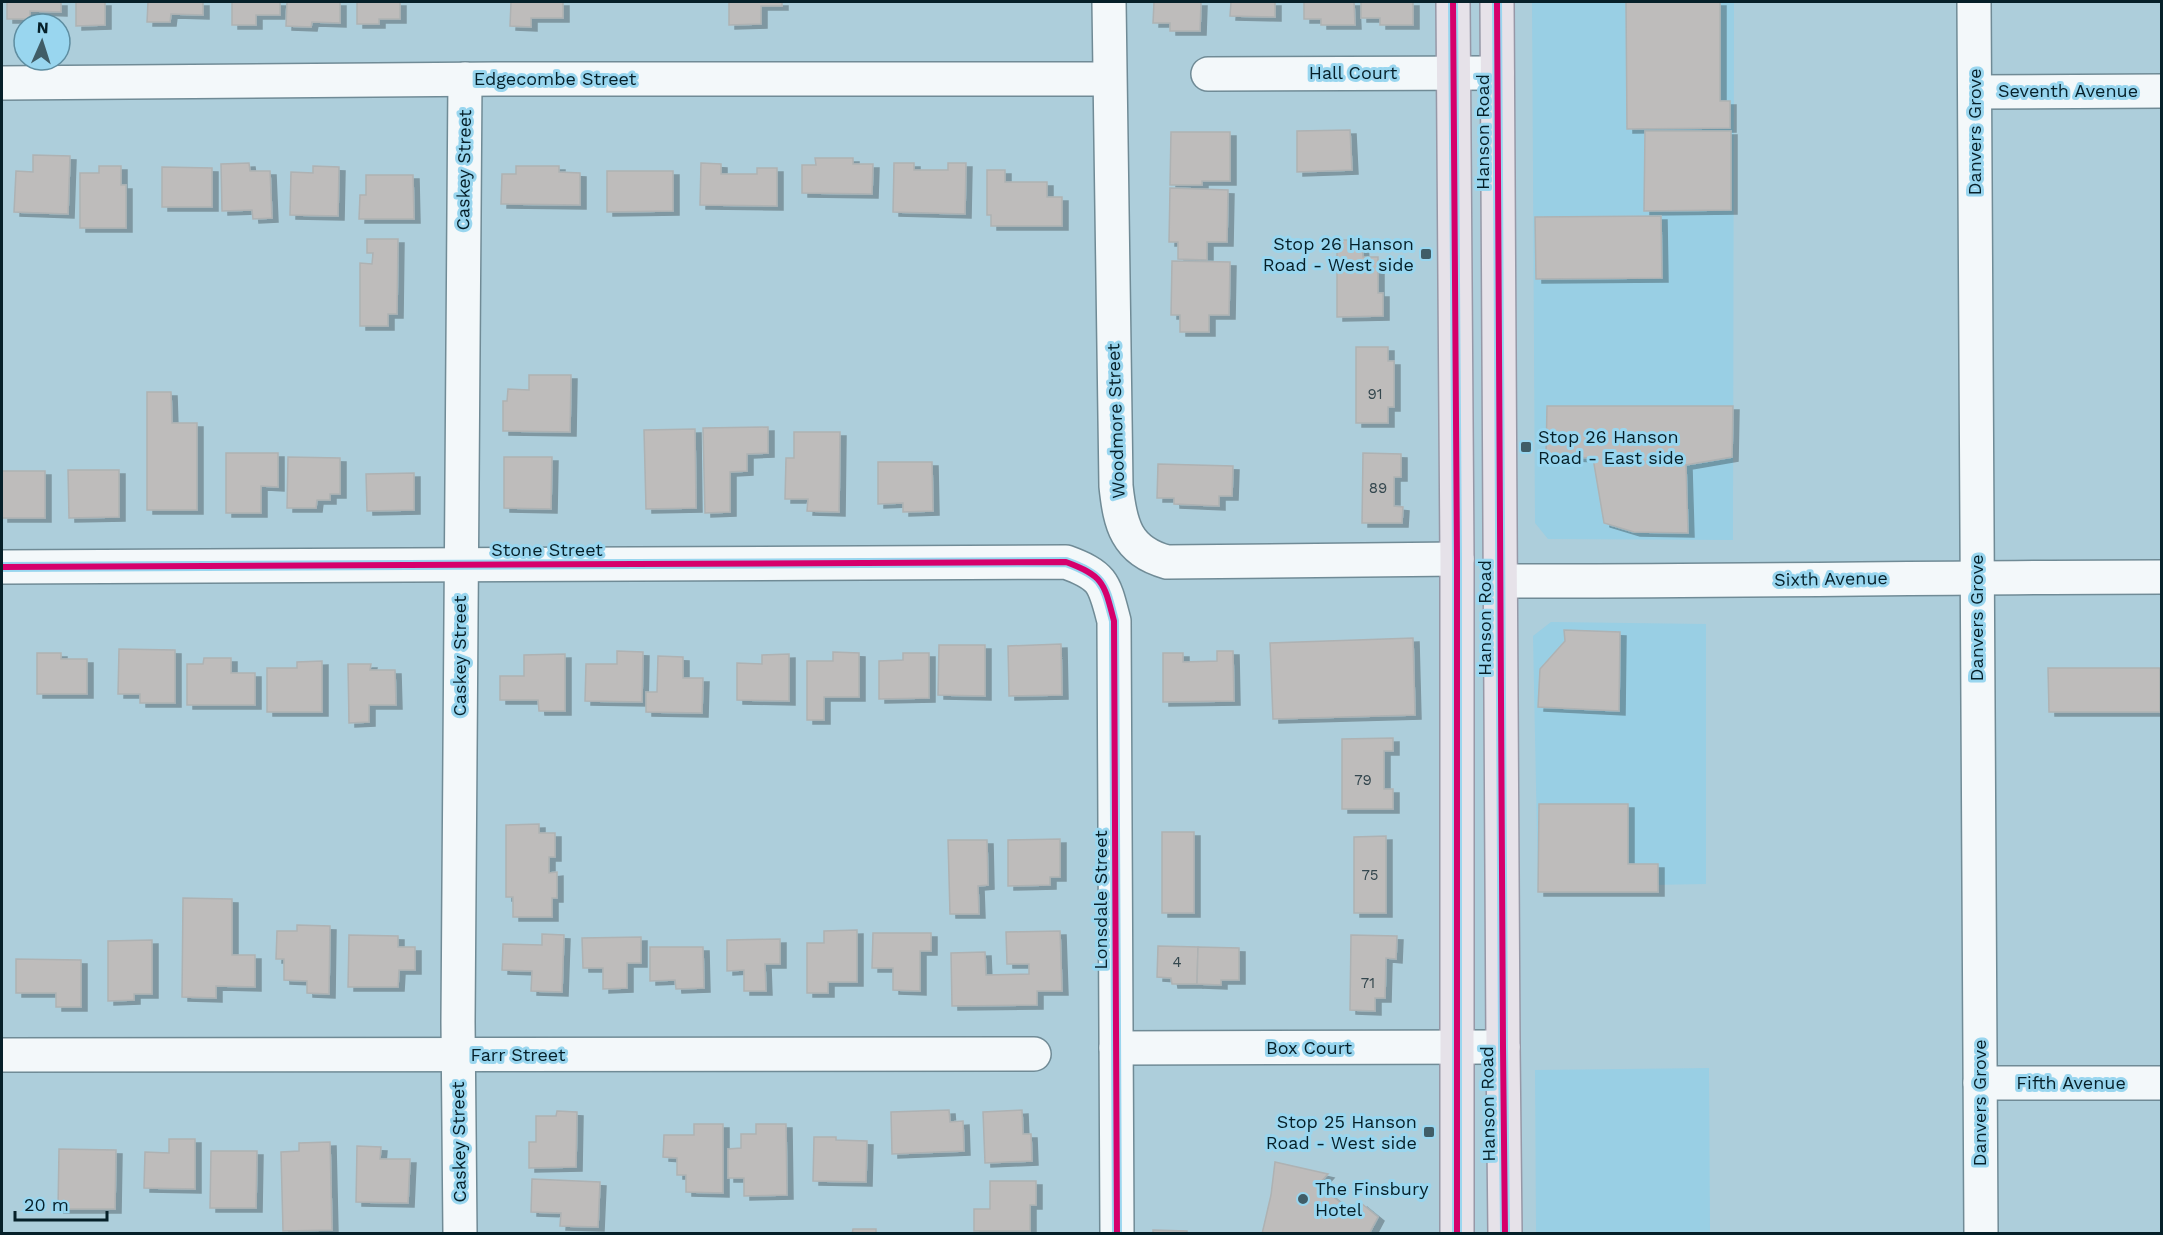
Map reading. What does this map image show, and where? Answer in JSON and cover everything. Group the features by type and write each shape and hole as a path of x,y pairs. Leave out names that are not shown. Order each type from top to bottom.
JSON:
{"main road":[{"name":"Hanson Road","path":"1453,2 1457,559 1457,1233"},
{"name":"Hanson Road","path":"1497,2 1505,1233"},
{"path":"1457,559 1500,581"}],"street":[{"name":"Woodmore Street","path":"1109,2 1116,486 1118,510 1125,531 1133,544 1153,558 1167,562 1457,559"},
{"name":"Danvers Grove","path":"1974,2 1981,1233"},
{"name":"Hall Court","path":"1208,74 1497,73"},
{"name":"Edgecombe Street","path":"2,83 465,79 1109,79"},
{"name":"Caskey Street","path":"460,1233 458,1055 465,79"},
{"name":"Seventh Avenue","path":"1975,92 2162,91"},
{"name":"Stone Street","path":"2,567 1066,562 1092,572"},
{"name":"Lonsdale Street","path":"1092,572 1107,592 1114,621 1117,1233"},
{"name":"Sixth Avenue","path":"1500,581 2162,577"},
{"name":"Box Court","path":"1116,1048 1503,1047"},
{"name":"Farr Street","path":"2,1055 1034,1054"},
{"name":"Fifth Avenue","path":"1980,1083 2162,1083"}],"shaded area":[{"path":"1532,2 1734,2 1733,540 1548,539 1535,523"},
{"path":"1551,622 1706,624 1706,884 1538,887 1533,636"},
{"path":"1709,1068 1710,1233 1536,1233 1535,1070"}],"building":[{"path":"7,2 61,2 61,12 12,12 12,19 7,19"},
{"path":"76,2 105,2 105,25 76,26"},
{"path":"148,2 203,2 203,15 171,14 170,22 147,22"},
{"path":"232,2 280,2 280,15 256,15 256,25 232,25"},
{"path":"287,2 340,2 340,23 312,22 311,27 286,26"},
{"path":"357,2 400,2 400,19 379,19 379,24 357,24"},
{"path":"511,2 563,2 563,18 531,18 531,27 510,26"},
{"path":"729,2 782,2 782,6 761,6 761,24 729,25"},
{"path":"1154,2 1201,2 1200,31 1170,31 1170,23 1153,23"},
{"path":"1231,2 1275,2 1275,17 1230,16"},
{"path":"1304,2 1354,2 1355,25 1321,25 1321,19 1304,19"},
{"path":"1361,2 1413,2 1413,25 1380,25 1380,18 1361,18"},
{"path":"1626,2 1720,2 1720,101 1730,101 1730,128 1627,129"},
{"path":"1350,130 1352,170 1297,172 1297,131"},
{"path":"1645,131 1731,131 1731,210 1644,211"},
{"path":"1171,132 1230,132 1230,181 1202,181 1202,185 1170,185"},
{"path":"33,155 70,156 68,214 14,212 16,171 33,172"},
{"path":"815,158 853,158 853,164 873,164 872,194 802,193 802,165 816,165"},
{"path":"249,163 250,171 270,171 272,218 253,219 252,210 222,211 221,164"},
{"path":"701,163 721,164 721,174 757,174 757,168 777,168 777,206 700,205"},
{"path":"894,163 914,163 914,170 948,170 948,163 966,163 965,214 893,212"},
{"path":"99,166 121,166 121,185 126,185 126,228 80,228 80,173 99,173"},
{"path":"313,166 339,167 338,216 290,215 291,172 313,173"},
{"path":"516,166 559,166 559,172 580,173 580,205 501,204 502,174 516,174"},
{"path":"162,167 212,168 212,207 162,207"},
{"path":"987,170 1005,170 1005,182 1047,182 1047,197 1062,197 1062,226 991,226 991,215 987,215"},
{"path":"607,171 673,171 673,211 607,212"},
{"path":"366,175 413,175 414,219 359,219 360,195 366,195"},
{"path":"1170,188 1228,190 1227,242 1207,242 1207,260 1178,259 1178,242 1169,242"},
{"path":"1661,216 1662,278 1536,279 1535,217"},
{"path":"367,239 398,239 397,314 388,314 388,326 360,326 360,263 372,264 373,253 367,253"},
{"path":"1337,240 1362,240 1363,257 1378,257 1378,293 1383,293 1383,316 1337,317"},
{"path":"1172,261 1230,262 1229,315 1209,315 1209,332 1180,332 1180,315 1171,315"},
{"path":"1356,347 1388,347 1388,361 1394,361 1394,407 1388,407 1388,423 1356,423"},
{"path":"529,375 571,375 570,432 503,431 503,401 507,401 508,389 529,390"},
{"path":"147,392 171,392 172,423 197,423 197,510 147,510"},
{"path":"1547,406 1733,406 1732,457 1686,465 1688,533 1634,532 1604,523 1593,458 1546,456"},
{"path":"768,427 768,453 747,454 747,471 730,472 730,512 705,513 703,428"},
{"path":"695,429 696,508 646,509 644,430"},
{"path":"794,432 840,432 839,512 807,511 808,499 785,499 786,458 794,458"},
{"path":"226,453 278,453 278,487 261,486 261,513 226,513"},
{"path":"1363,453 1401,454 1401,477 1394,477 1394,506 1403,507 1402,523 1362,523"},
{"path":"288,457 340,458 340,494 330,494 330,500 317,500 316,508 287,508"},
{"path":"504,457 552,457 551,509 504,508"},
{"path":"878,462 932,462 933,511 903,512 903,503 878,504"},
{"path":"1158,464 1233,466 1232,496 1219,496 1219,506 1174,504 1174,498 1157,498"},
{"path":"68,470 119,470 119,517 69,518"},
{"path":"2,471 45,471 45,518 2,518"},
{"path":"414,473 414,510 367,511 366,474"},
{"path":"1564,630 1620,632 1619,711 1538,707 1540,669 1565,641"},
{"path":"1413,638 1415,715 1273,719 1270,643"},
{"path":"1061,644 1062,695 1009,696 1008,646"},
{"path":"939,645 985,645 985,696 938,695"},
{"path":"119,649 175,650 175,703 140,703 140,694 118,694"},
{"path":"617,651 643,652 642,702 585,701 586,664 617,664"},
{"path":"1217,651 1233,651 1234,701 1163,702 1163,653 1183,653 1183,662 1217,661"},
{"path":"833,652 859,653 859,697 824,697 824,720 807,720 807,661 833,661"},
{"path":"37,653 61,653 61,659 87,659 87,694 37,694"},
{"path":"903,653 929,653 929,698 879,699 879,661 903,660"},
{"path":"565,654 565,711 539,711 538,700 500,700 500,676 524,676 524,655"},
{"path":"789,654 789,701 737,700 737,663 762,664 762,655"},
{"path":"658,656 683,657 683,678 703,678 702,713 646,712 646,692 657,692"},
{"path":"204,658 231,658 231,673 255,673 255,705 187,705 187,664 203,664"},
{"path":"322,661 322,712 267,712 267,668 297,668 297,662"},
{"path":"348,664 371,664 370,670 395,670 396,705 369,705 369,722 349,723"},
{"path":"2048,668 2160,668 2160,712 2049,712"},
{"path":"1393,738 1393,751 1384,751 1384,789 1393,789 1393,809 1342,809 1342,739"},
{"path":"1539,804 1628,804 1628,864 1658,864 1658,892 1538,892"},
{"path":"539,824 539,833 555,833 555,857 549,857 549,873 557,872 557,898 552,898 552,917 513,917 513,897 506,897 506,825"},
{"path":"1162,832 1194,832 1194,913 1162,913"},
{"path":"1386,836 1386,913 1354,913 1354,837"},
{"path":"1060,839 1060,877 1050,877 1050,885 1008,886 1008,840"},
{"path":"948,840 987,840 988,885 978,886 979,914 950,914"},
{"path":"183,898 232,899 232,955 255,955 255,987 216,986 216,998 182,997"},
{"path":"297,925 330,926 329,994 307,993 307,981 284,980 284,959 276,959 277,931 297,931"},
{"path":"857,930 857,982 828,982 828,993 807,993 807,943 824,943 824,931"},
{"path":"1060,931 1062,991 1037,991 1037,1005 952,1006 951,953 985,952 986,975 1029,974 1029,964 1007,964 1006,932"},
{"path":"873,933 931,933 931,951 920,951 920,991 893,990 893,968 872,968"},
{"path":"542,934 564,935 562,992 531,991 532,971 502,970 503,944 542,945"},
{"path":"349,935 398,936 398,947 415,947 415,970 399,970 398,987 348,987"},
{"path":"1351,935 1397,936 1396,959 1386,958 1385,998 1375,998 1375,1011 1350,1010"},
{"path":"641,937 641,963 627,963 627,988 603,989 603,968 583,968 582,938"},
{"path":"780,939 780,964 765,964 766,991 744,991 744,970 727,971 727,940"},
{"path":"152,940 152,994 134,994 134,1000 108,1001 108,941"},
{"path":"1158,946 1198,947 1197,984 1172,984 1171,978 1157,977"},
{"path":"650,947 703,947 704,988 676,989 675,980 650,981"},
{"path":"1198,947 1239,948 1239,980 1221,980 1221,985 1197,984"},
{"path":"16,959 81,960 81,1007 56,1007 56,993 16,993"},
{"path":"949,1110 950,1122 963,1121 964,1151 892,1154 891,1112"},
{"path":"1022,1110 1023,1134 1031,1134 1032,1161 985,1163 983,1112"},
{"path":"557,1111 577,1112 576,1167 529,1168 529,1142 536,1142 536,1116 556,1116"},
{"path":"694,1124 723,1124 723,1193 686,1192 686,1175 677,1175 677,1158 663,1157 664,1135 694,1135"},
{"path":"756,1124 786,1124 787,1195 744,1196 744,1178 728,1178 728,1149 741,1148 741,1134 756,1134"},
{"path":"814,1137 867,1141 866,1182 813,1181"},
{"path":"169,1139 195,1139 195,1189 144,1188 145,1152 169,1153"},
{"path":"330,1142 332,1230 283,1231 281,1152 299,1151 299,1143"},
{"path":"357,1146 381,1147 380,1159 410,1159 408,1203 356,1202"},
{"path":"59,1149 116,1150 115,1209 58,1209"},
{"path":"211,1151 257,1151 256,1208 210,1208"},
{"name":"The Finsbury Hotel","path":"1275,1162 1328,1174 1318,1185 1354,1213 1361,1203 1378,1217 1369,1234 1262,1234 1271,1195"},
{"path":"532,1179 600,1182 598,1227 560,1226 561,1213 531,1212"},
{"path":"990,1181 1036,1181 1036,1205 1030,1205 1030,1231 974,1231 974,1209 990,1209"},
{"path":"853,1229 876,1229 876,1234 852,1234"},
{"path":"1153,1230 1187,1231 1187,1234 1153,1234"}],"cycle path":[{"path":"1453,2 1457,559 1457,1234"},
{"path":"1497,2 1505,1234"},
{"path":"2,567 1066,562 1088,572 1100,582 1104,589 1114,621 1117,1234"}],"place":[{"name":"Stop 26 Hanson Road - West side","path":"1426,254"},
{"name":"Stop 26 Hanson Road - East side","path":"1526,447"},
{"name":"Stop 25 Hanson Road - West side","path":"1429,1132"},
{"name":"The Finsbury Hotel","path":"1303,1199"}]}
